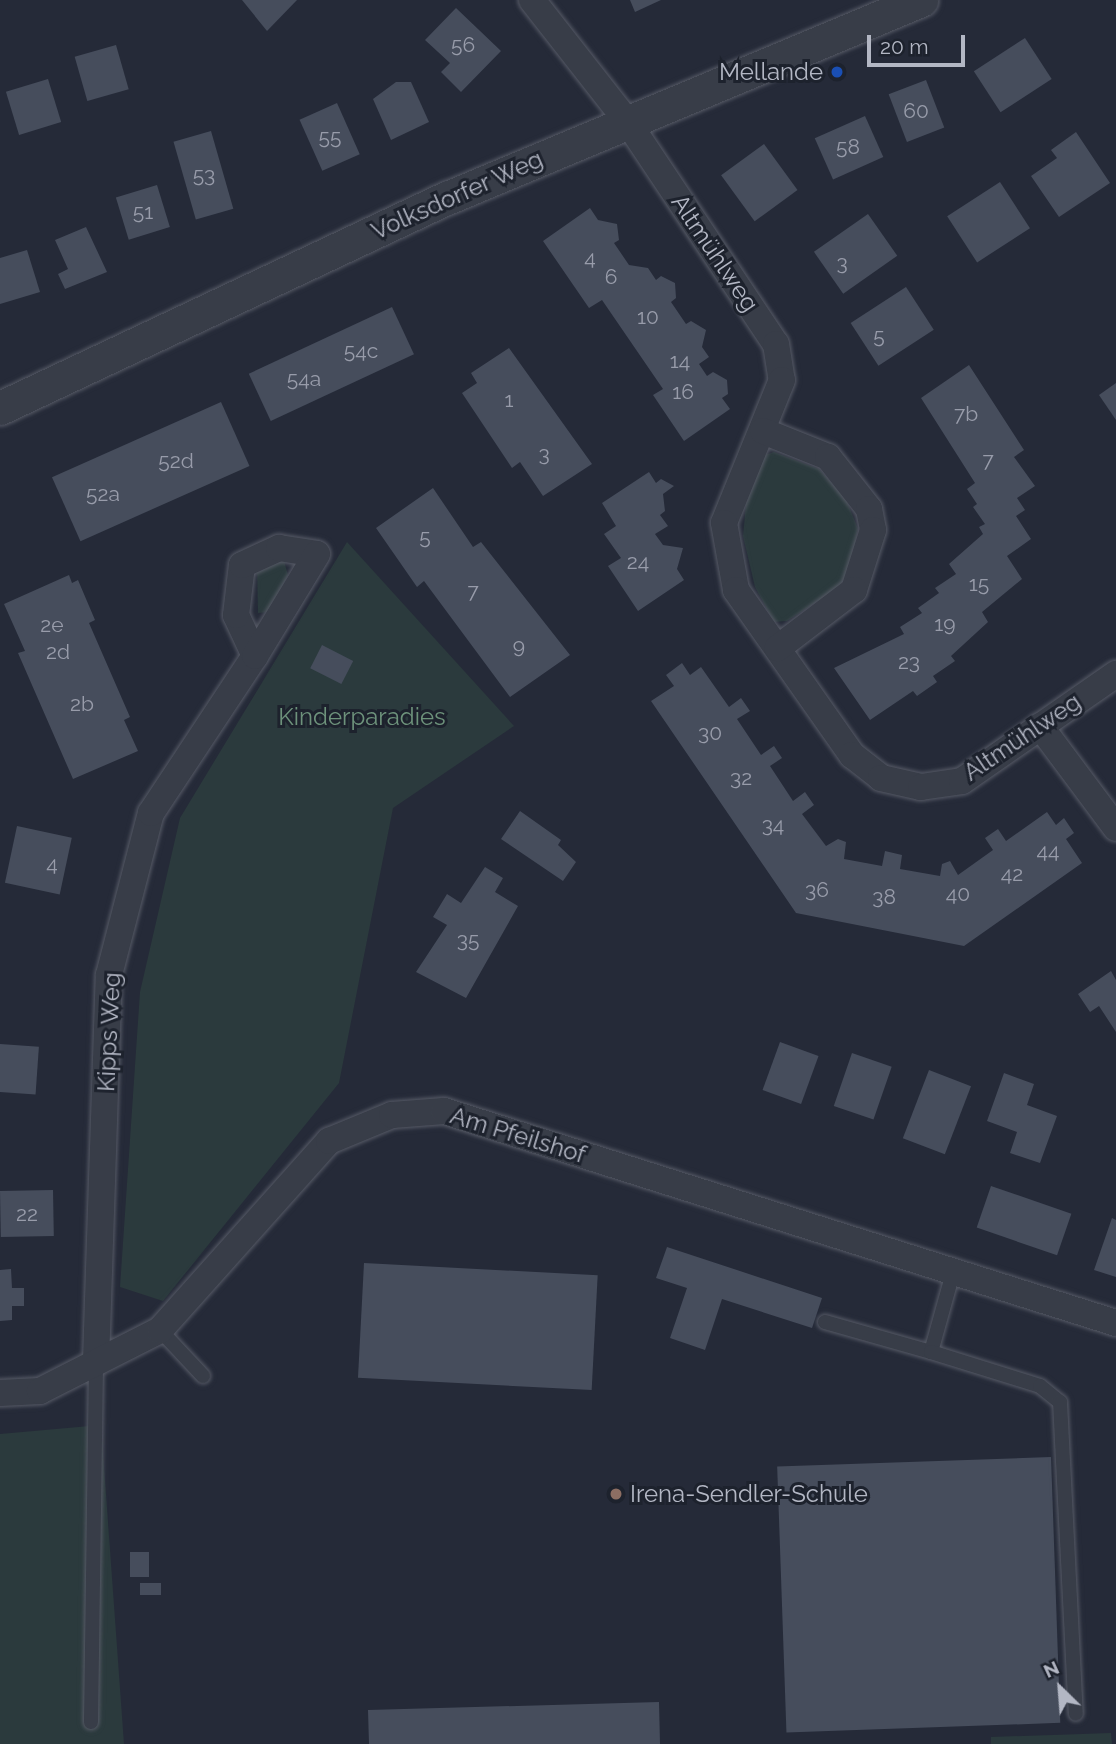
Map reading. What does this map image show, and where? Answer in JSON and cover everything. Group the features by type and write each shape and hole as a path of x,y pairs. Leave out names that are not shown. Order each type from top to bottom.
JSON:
{"street":[{"path":"532,0 565,35 627,121"},
{"name":"Volksdorfer Weg","path":"0,408 447,198 921,0"},
{"name":"Altmühlweg","path":"627,121 776,344 782,380 724,523 736,590 852,755 881,778 921,787 962,781 1116,674"},
{"path":"763,431 828,457 869,509 873,530 854,590 778,648"},
{"name":"Kipps Weg","path":"96,1361 109,975 151,813 255,656"},
{"path":"1040,726 1116,828"},
{"name":"Am Pfeilshof","path":"0,1393 40,1391 160,1330 329,1140 392,1115 444,1111 954,1269 1116,1323"}],"lane":[{"path":"931,1352 954,1269"},
{"path":"825,1322 1040,1386 1060,1402 1076,1713"},
{"path":"160,1330 202,1376"},
{"path":"90,1721 96,1361"}],"green space":[{"path":"774,452 819,469 846,499 858,529 849,571 838,588 787,621 774,622 755,587 743,536 746,504 765,455"},
{"name":"Kinderparadies","path":"347,542 514,726 393,808 339,1083 163,1301 120,1287 140,992 180,818"},
{"path":"284,561 288,575 269,612 258,613 257,564"},
{"path":"101,1425 124,1744 0,1744 0,1434"},
{"path":"1111,1733 1112,1744 991,1744 991,1737"}],"building":[{"path":"242,0 297,0 267,31"},
{"path":"630,0 661,0 635,12"},
{"path":"456,8 501,51 461,92 441,72 450,63 425,40"},
{"path":"1025,38 1052,79 1001,112 974,71"},
{"path":"116,45 129,89 87,101 75,57"},
{"path":"48,79 61,122 19,135 6,92"},
{"path":"926,80 944,128 907,142 889,94"},
{"path":"396,82 411,82 429,122 391,140 373,99"},
{"path":"337,103 360,154 322,171 300,120"},
{"path":"865,116 883,157 833,179 815,138"},
{"path":"211,131 233,209 196,220 174,142"},
{"path":"1076,132 1110,183 1059,217 1031,176 1057,158 1051,150"},
{"path":"764,144 798,190 755,221 721,175"},
{"path":"1000,182 1030,228 977,262 947,216"},
{"path":"157,185 170,227 129,240 116,198"},
{"path":"590,208 598,220 617,224 619,240 614,243 629,265 648,268 656,280 661,276 675,283 676,298 671,302 686,324 691,321 706,330 702,347 709,357 699,364 707,376 713,372 727,380 728,394 722,398 730,409 684,441 653,395 663,389 602,300 589,308 543,241"},
{"path":"868,214 897,256 843,294 814,252"},
{"path":"86,227 107,272 65,289 58,274 68,269 55,240"},
{"path":"27,250 40,292 0,304 0,258"},
{"path":"906,287 934,330 878,366 851,323"},
{"path":"392,307 414,354 271,421 249,374"},
{"path":"509,348 592,464 543,496 520,462 512,468 462,393 477,383 471,373"},
{"path":"969,365 1024,450 1014,457 1035,486 1017,498 1025,510 1016,516 1031,539 1007,556 1022,579 982,612 988,622 951,656 955,661 933,676 937,682 917,696 913,691 870,720 834,668 904,634 900,627 922,613 918,608 939,593 935,588 956,574 949,564 983,534 979,527 985,524 973,507 977,504 967,489 975,483 921,398"},
{"path":"1116,383 1116,420 1099,395"},
{"path":"221,402 249,466 80,541 52,477"},
{"path":"649,472 656,483 661,479 674,486 663,494 665,511 660,515 668,526 655,534 663,545 683,548 677,569 684,580 638,611 608,566 621,558 604,534 616,526 602,503"},
{"path":"433,488 473,547 481,542 570,655 510,697 424,581 417,587 376,528"},
{"path":"69,575 72,583 78,580 95,620 89,623 130,717 124,720 138,751 73,779 18,653 25,651 4,604"},
{"path":"322,645 353,661 341,684 310,668"},
{"path":"682,663 690,675 701,667 729,707 741,698 750,711 737,719 761,755 774,746 782,758 770,766 793,801 805,792 814,805 802,814 826,846 838,839 846,842 844,859 882,866 885,851 902,855 900,869 940,876 942,864 950,861 958,875 993,850 985,838 998,829 1006,841 1047,812 1056,825 1064,818 1074,833 1066,839 1082,863 964,946 796,913 651,701 674,686 666,675"},
{"path":"520,811 561,840 558,845 576,862 563,881 501,839"},
{"path":"17,826 72,838 60,894 5,883"},
{"path":"485,867 503,878 495,892 518,906 466,998 416,972 447,925 433,917 447,894 461,903"},
{"path":"1111,971 1116,980 1116,1032 1099,1006 1090,1012 1078,994"},
{"path":"780,1042 819,1056 801,1104 763,1090"},
{"path":"0,1044 39,1047 36,1095 0,1092"},
{"path":"852,1053 892,1067 873,1120 834,1106"},
{"path":"929,1070 971,1086 945,1154 903,1138"},
{"path":"1004,1073 1034,1084 1027,1105 1057,1116 1040,1163 1010,1153 1017,1132 987,1121"},
{"path":"991,1186 1071,1214 1057,1255 977,1228"},
{"path":"53,1190 54,1236 1,1237 0,1191"},
{"path":"1112,1218 1116,1220 1116,1277 1094,1270"},
{"path":"667,1247 822,1298 812,1328 722,1299 705,1350 670,1338 687,1288 656,1278"},
{"path":"364,1263 598,1275 592,1390 358,1378"},
{"path":"11,1269 12,1288 24,1288 24,1306 12,1306 12,1320 0,1321 0,1270"},
{"path":"1051,1457 1060,1723 786,1732 777,1467"},
{"path":"130,1552 149,1552 149,1577 130,1577"},
{"path":"140,1583 161,1583 161,1595 140,1595"},
{"path":"659,1702 660,1744 369,1744 368,1710"}],"place":[{"name":"Mellande","path":"837,72"},
{"name":"Irena-Sendler-Schule","path":"616,1494"}]}
